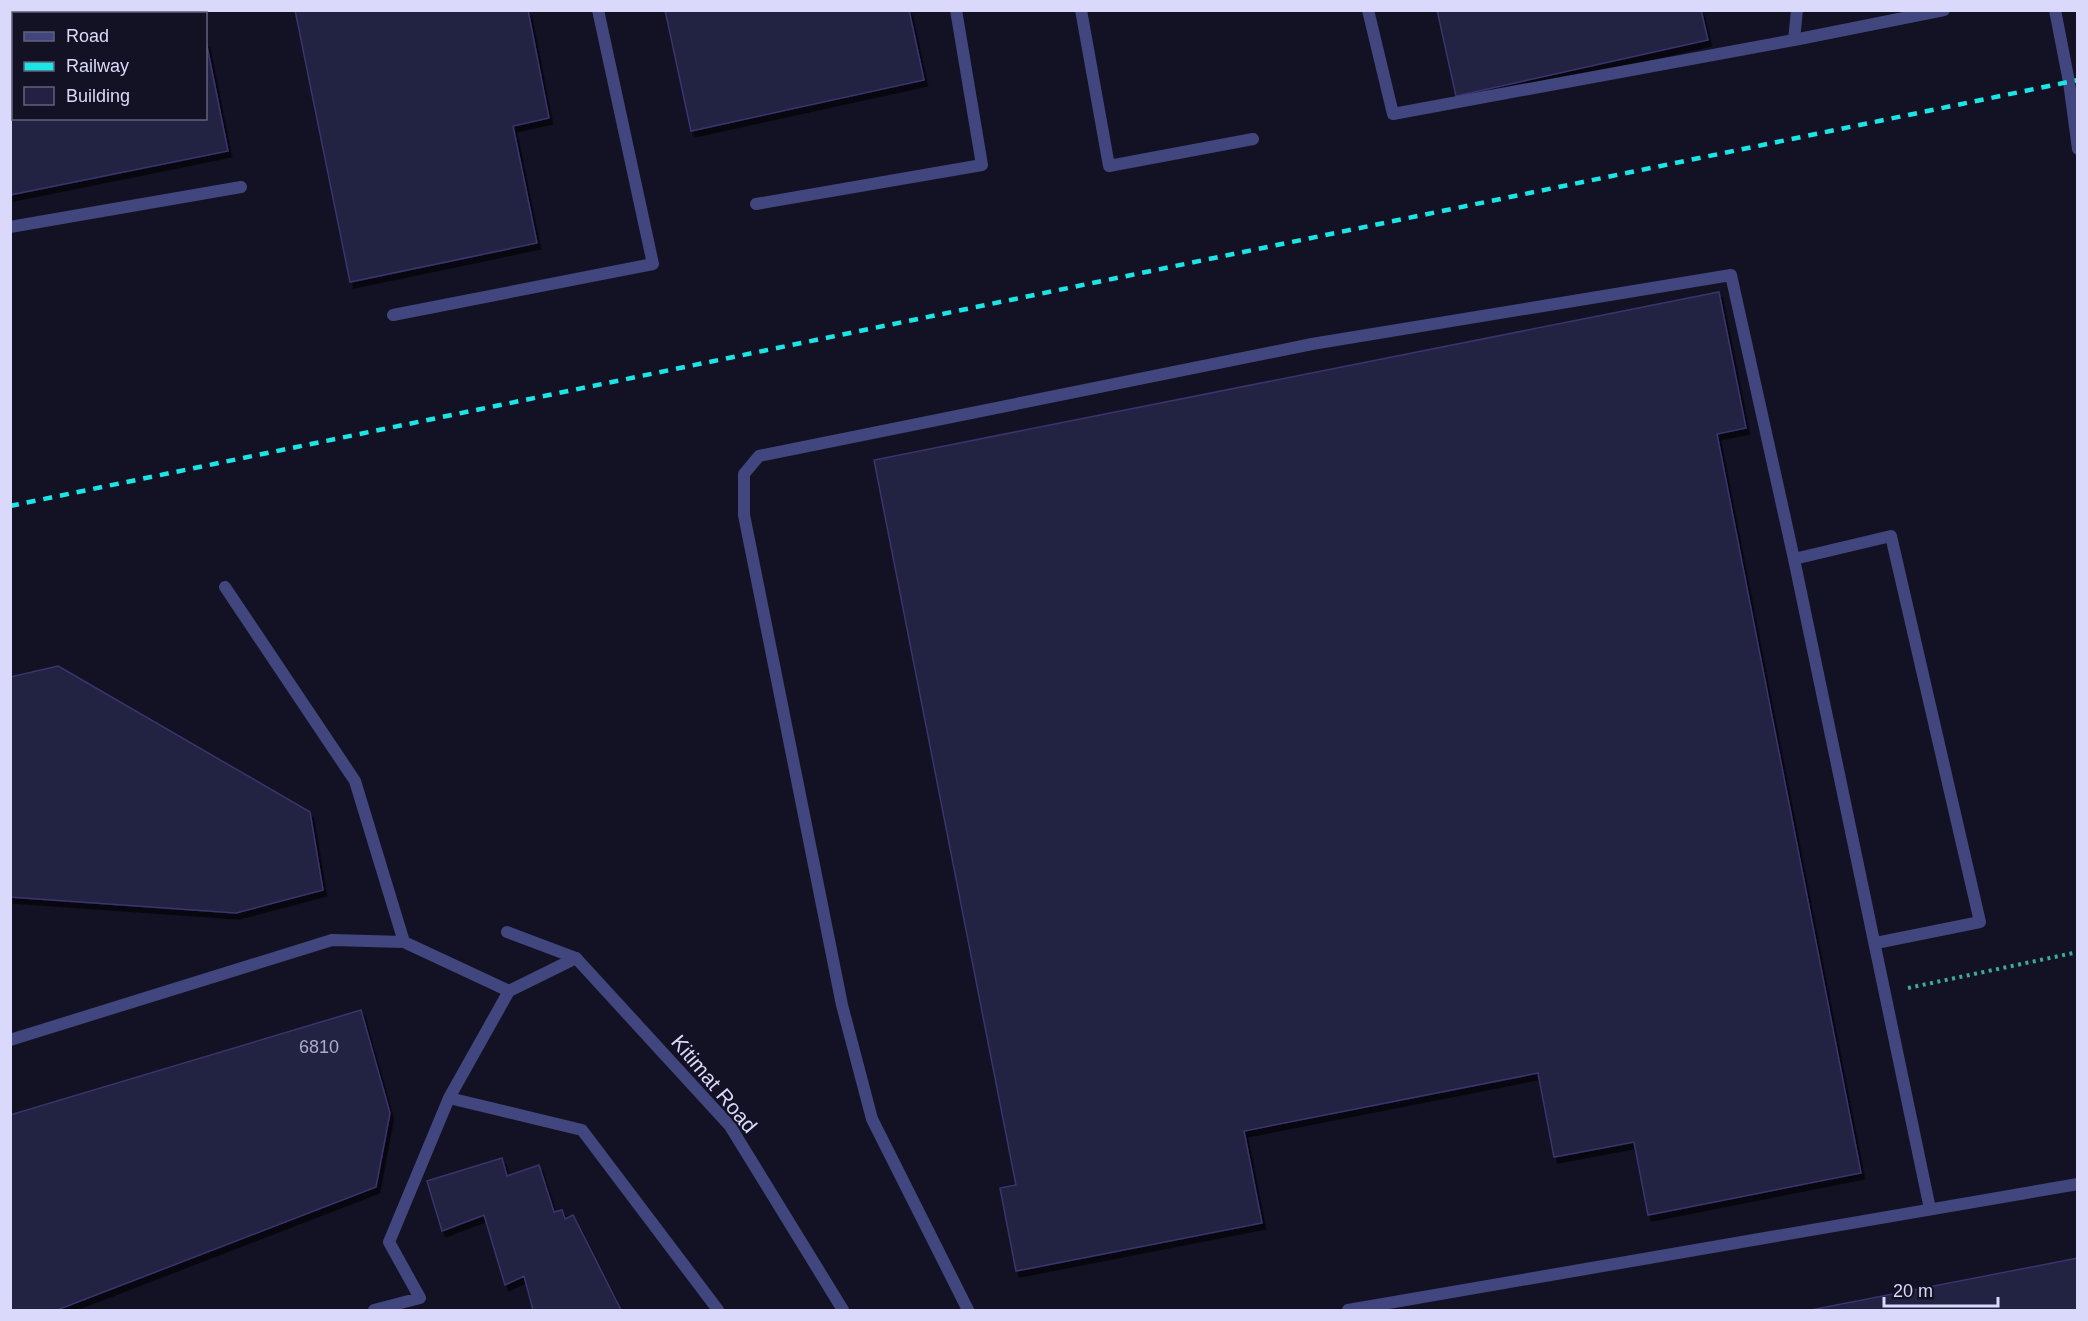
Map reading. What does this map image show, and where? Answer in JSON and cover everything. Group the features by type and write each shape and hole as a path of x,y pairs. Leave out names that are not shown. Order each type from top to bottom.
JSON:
{"street":[{"path":"393,315 653,264 597,10"},
{"path":"756,204 982,165 956,10"},
{"path":"1082,10 1109,166 1253,139"},
{"path":"1368,10 1393,114 1944,10"},
{"path":"1794,40 1797,10"},
{"path":"2055,10 2069,82 2078,149"},
{"path":"10,227 241,187"},
{"path":"968,1311 872,1119 842,1005 744,515 744,474 759,456 1312,345 1731,275 1876,943 1930,1209"},
{"path":"1794,559 1891,536 1980,922 1876,943"},
{"path":"225,587 354,781 404,942"},
{"name":"Kitimat Road","path":"507,932 576,958 730,1126 843,1311"},
{"path":"10,1040 332,940 404,942 509,992"},
{"path":"374,1311 420,1298 389,1242 449,1098 509,992 576,958"},
{"path":"449,1098 582,1130 718,1311"},
{"path":"1348,1311 2078,1184"}],"path":[{"path":"1886,993 2078,952"}],"building":[{"path":"10,10 199,10 200,12 12,12 12,120 207,120 207,46 228,151 10,195"},
{"path":"295,10 528,10 549,118 513,126 537,243 350,282"},
{"path":"665,10 909,10 924,80 691,131"},
{"path":"1437,10 1701,10 1708,40 1456,96"},
{"path":"1719,292 1746,428 1717,434 1861,1173 1648,1215 1634,1142 1554,1157 1538,1073 1244,1131 1262,1223 1016,1271 1000,1188 1016,1185 874,460"},
{"path":"58,666 310,812 323,890 236,913 10,897 10,677"},
{"path":"361,1010 390,1113 376,1187 57,1310 10,1310 10,1115"},
{"path":"502,1158 507,1176 539,1165 554,1212 562,1210 565,1219 573,1215 621,1310 533,1310 524,1276 505,1285 484,1215 442,1231 427,1181"},
{"path":"2078,1258 2078,1310 1811,1310"}],"railway":[{"path":"10,506 2078,80"}]}
